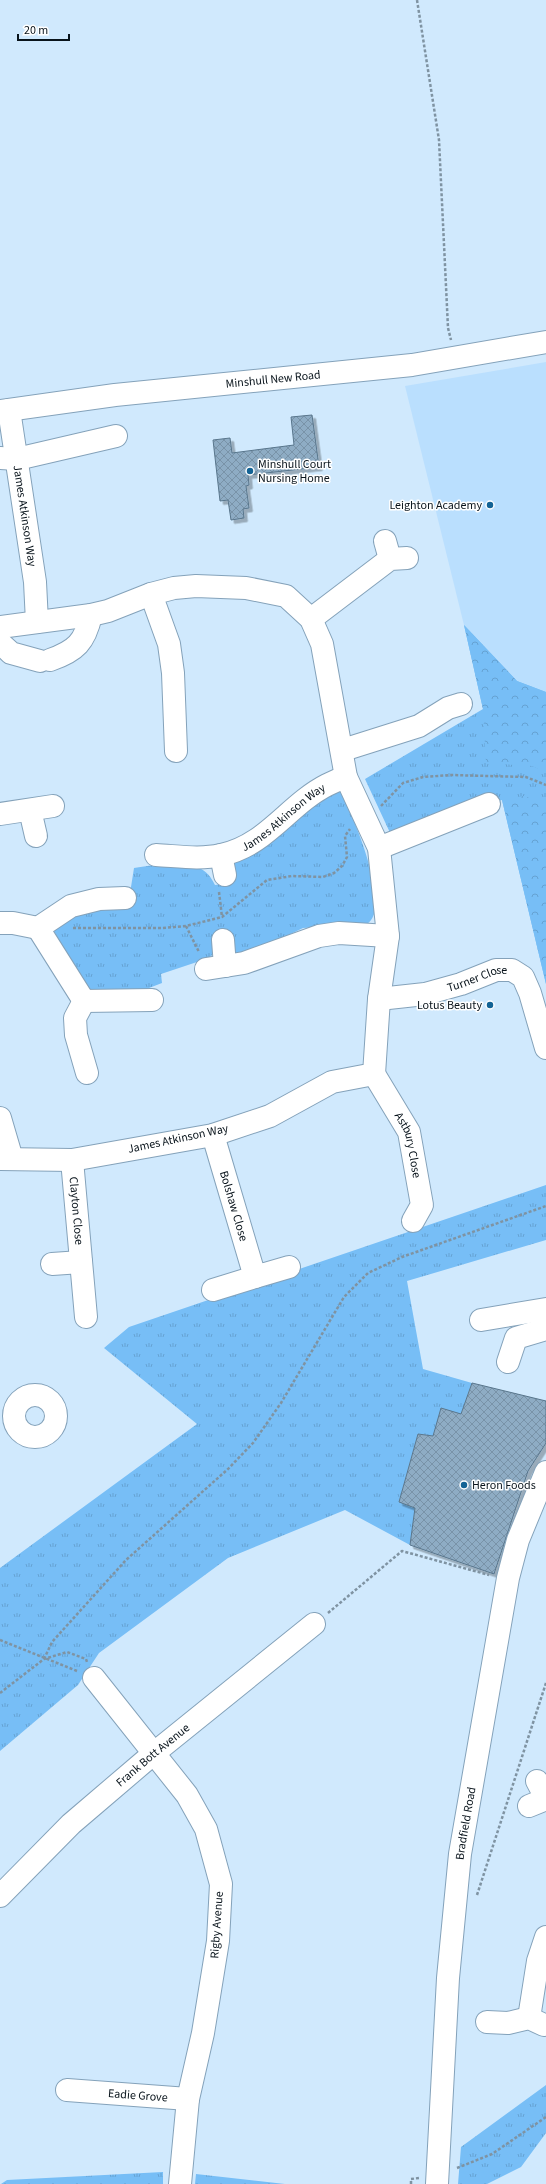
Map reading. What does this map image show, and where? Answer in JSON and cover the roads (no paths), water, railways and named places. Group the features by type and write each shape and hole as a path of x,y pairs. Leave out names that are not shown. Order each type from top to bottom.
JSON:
{"street":[{"name":"Minshull New Road","path":"4,411 115,395 412,365 546,342"},
{"name":"James Atkinson Way","path":"4,411 9,458 35,582 37,622"},
{"path":"9,458 82,452 116,436"},
{"path":"311,619 394,553"},
{"path":"0,627 90,615 108,611 151,594 174,588 189,587 246,588 286,596 311,619 322,644 343,750 346,777 379,848 388,936 379,999 374,1074"},
{"path":"151,594 169,644 172,666 176,751"},
{"path":"0,643 11,653 45,660 73,650 81,642 88,630 90,615"},
{"path":"343,750 419,726 448,708 461,704"},
{"name":"James Atkinson Way","path":"156,855 197,857 223,865 259,840 320,790 346,777"},
{"path":"379,848 489,804"},
{"path":"0,814 53,806"},
{"path":"30,810 36,836"},
{"path":"0,923 13,923 38,928 71,906 99,899 125,898"},
{"path":"38,928 84,1000"},
{"path":"223,940 216,968 244,963 319,936 339,933 388,936"},
{"name":"Turner Close","path":"379,999 425,994 461,984 496,970 512,970 523,977 530,993 546,1048"},
{"path":"84,1000 152,1000"},
{"path":"84,1000 75,1018 76,1035 87,1073"},
{"name":"James Atkinson Way","path":"6,1159 72,1160 213,1135 270,1116 332,1082 374,1074"},
{"name":"Astbury Close","path":"374,1074 410,1132 422,1205 412,1221"},
{"path":"0,1118 6,1159"},
{"name":"Bolshaw Close","path":"213,1135 255,1277"},
{"name":"Clayton Close","path":"72,1160 86,1317"},
{"name":"Clayton Close","path":"52,1264 81,1262"},
{"path":"213,1290 289,1267"},
{"path":"481,1320 546,1309"},
{"path":"508,1362 516,1338 546,1330"},
{"name":"Bradfield Road","path":"444,2176 448,1978 460,1854 508,1578 518,1540 546,1472"},
{"name":"Frank Bott Avenue","path":"0,1896 70,1824 153,1754 314,1624"},
{"name":"Rigby Avenue","path":"94,1678 187,1795 206,1829 220,1884 218,1941 203,2033 188,2099 180,2184"},
{"path":"487,2022 508,2023 537,2021 538,1961 546,1937"},
{"name":"Eadie Grove","path":"80,2097 188,2099"}],"place":[{"name":"Minshull Court Nursing Home","path":"250,471"},
{"name":"Leighton Academy","path":"490,505"},
{"name":"Lotus Beauty","path":"490,1005"},
{"name":"Heron Foods","path":"464,1485"}]}
